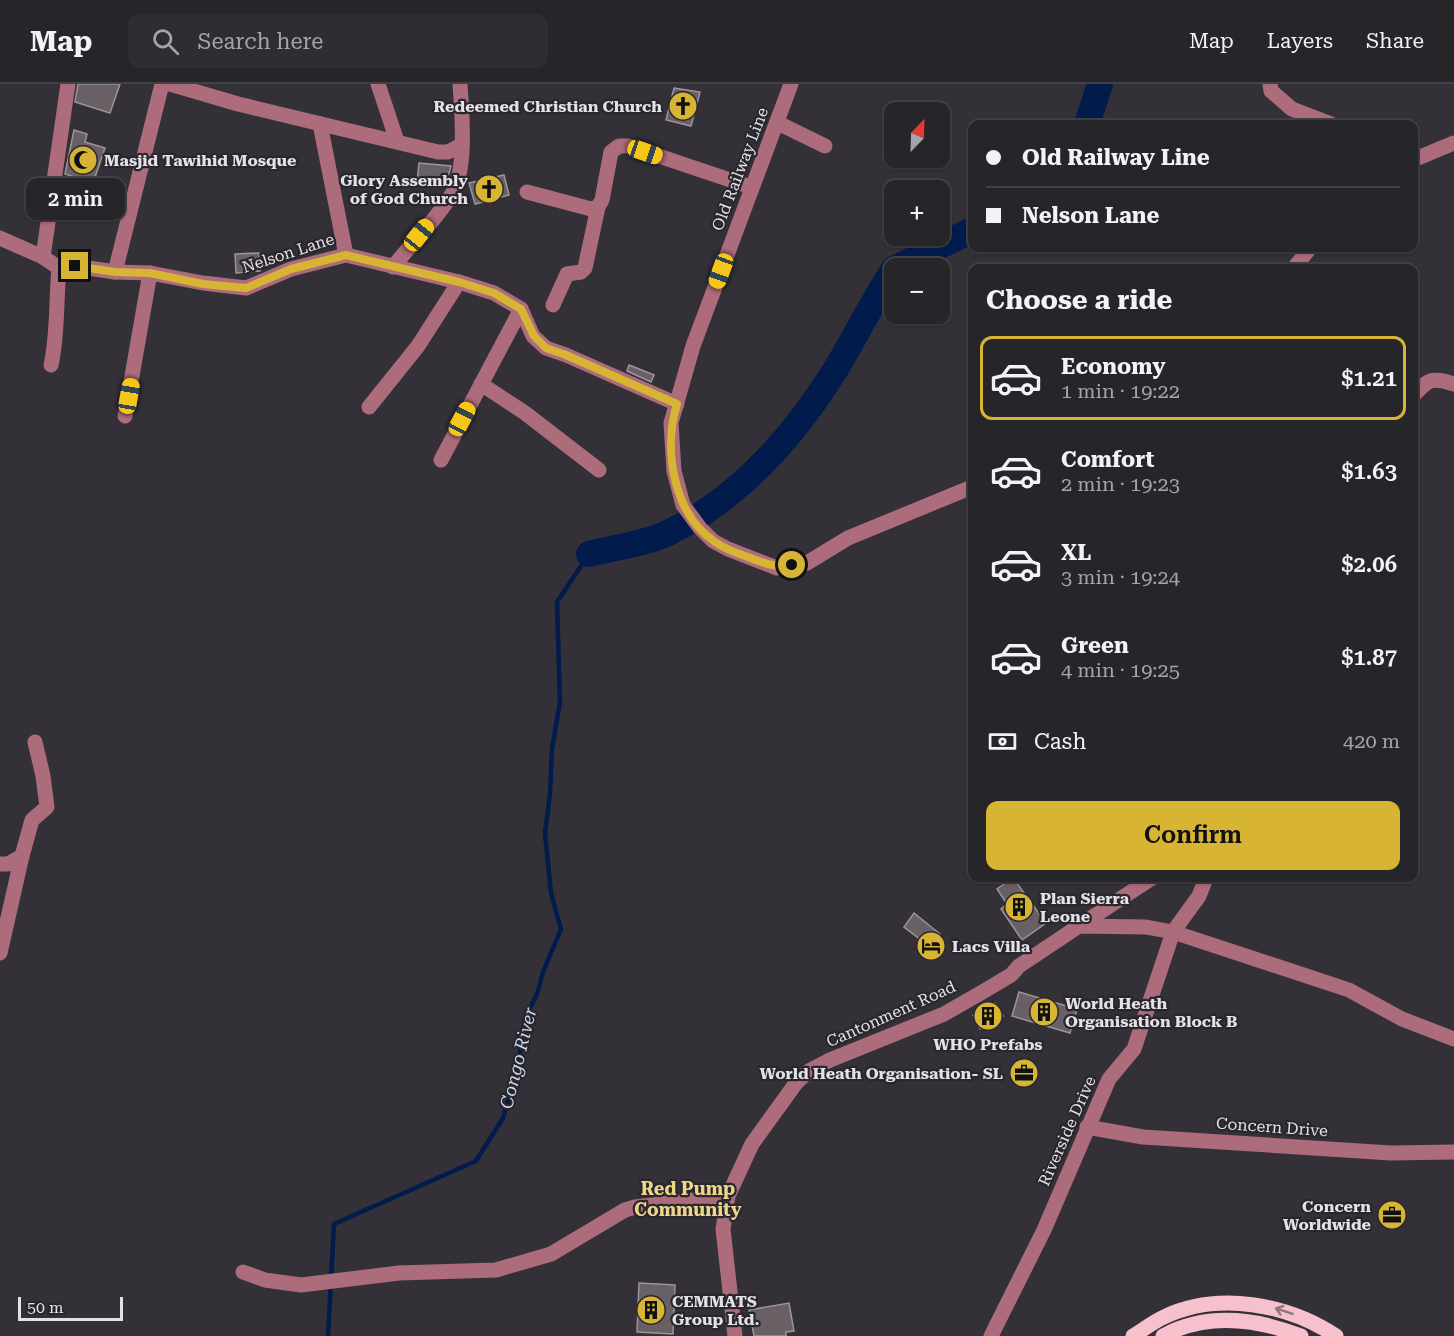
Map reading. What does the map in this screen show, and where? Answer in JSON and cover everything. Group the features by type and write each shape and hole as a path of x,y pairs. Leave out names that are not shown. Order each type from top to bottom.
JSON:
{"main road":[{"path":"1132,1336 1166,1317 1200,1306 1247,1304 1281,1309 1322,1327 1336,1336"},
{"path":"1163,1336 1172,1331 1204,1323 1236,1319 1275,1326 1301,1336"}],"street":[{"path":"44,257 68,84"},
{"path":"115,272 162,84"},
{"path":"170,84 238,104 438,152 448,152 461,145"},
{"path":"378,84 397,141"},
{"path":"393,267 453,193 461,169 463,115 460,84"},
{"name":"Old Railway Line","path":"792,84 751,187 693,346 671,423 674,471 682,505 713,541 777,568 807,563 848,538 968,489"},
{"path":"1270,84 1270,91 1292,109 1321,120"},
{"path":"778,123 825,146"},
{"name":"Nelson Lane","path":"59,268 75,266 115,272 150,273 203,284 246,288 291,269 346,255 320,124"},
{"path":"1418,157 1454,143"},
{"path":"553,305 567,274 581,272 585,268 611,152 619,146 629,146 751,187"},
{"path":"527,192 591,209 598,207"},
{"path":"0,238 44,257 59,268 55,311 56,344 51,365"},
{"path":"1297,264 1307,252"},
{"path":"346,255 459,282 494,293 521,309 534,336 546,348 677,404"},
{"path":"125,416 150,273"},
{"path":"369,407 418,346 459,282"},
{"path":"441,460 521,309"},
{"path":"1418,390 1424,383 1432,379 1454,384"},
{"path":"481,384 525,413 598,470"},
{"path":"0,953 32,820 47,807 35,742"},
{"path":"0,864 8,864 22,856"},
{"name":"Cantonment Road","path":"735,1336 723,1229 728,1196 743,1160 786,1094 809,1071 944,1014 1011,975 1019,966 1146,882"},
{"name":"Riverside Drive","path":"991,1336 1044,1230 1109,1079 1134,1049 1173,932 1199,896 1204,882"},
{"path":"1079,926 1146,927 1173,932 1349,990 1402,1019 1454,1039"},
{"name":"Concern Drive","path":"1087,1127 1143,1137 1391,1153 1454,1152"},
{"path":"243,1272 265,1280 302,1285 399,1273 496,1270 550,1254 625,1210 728,1196"}],"building":[{"path":"78,84 120,84 110,113 75,102"},
{"name":"Redeemed Christian Church","path":"674,88 700,92 691,126 666,120"},
{"name":"Masjid Tawihid Mosque","path":"74,130 87,134 85,142 105,148 93,183 65,174"},
{"path":"419,163 451,166 446,185 417,182"},
{"name":"Glory Assembly of God Church","path":"504,175 509,195 475,204 469,183"},
{"path":"259,253 260,271 236,273 235,254"},
{"path":"629,365 654,375 651,382 627,371"},
{"name":"Plan Sierra Leone","path":"1007,882 1016,882 1046,923 1022,940 1001,909 1007,904 997,889"},
{"path":"914,913 940,934 930,947 904,927"},
{"name":"World Heath Organisation Block B","path":"1019,992 1077,1009 1070,1033 1012,1016"},
{"name":"WHO Prefabs","path":"995,1003 1003,1016 980,1029 973,1015"},
{"name":"CEMMATS Group Ltd.","path":"639,1283 675,1285 673,1334 637,1332"},
{"path":"789,1303 794,1331 786,1332 786,1336 754,1336 749,1310"}],"waterway":[{"path":"1088,120 1100,84"},
{"path":"916,258 968,232"},
{"path":"589,554 660,537 668,533 718,503 762,464 801,420 818,396 884,285"},
{"name":"Congo River","path":"328,1336 334,1224 476,1161 503,1118 518,1066 525,1018 537,994 543,972 561,929 551,893 545,834 552,749 560,702 557,602 589,554"}],"place":[{"name":"Redeemed Christian Church","path":"683,106"},
{"name":"Masjid Tawihid Mosque","path":"83,160"},
{"name":"Glory Assembly of God Church","path":"489,189"},
{"name":"Plan Sierra Leone","path":"1019,907"},
{"name":"Lacs Villa","path":"931,946"},
{"name":"World Heath Organisation Block B","path":"1044,1012"},
{"name":"WHO Prefabs","path":"988,1016"},
{"name":"World Heath Organisation- SL","path":"1024,1073"},
{"name":"Concern Worldwide","path":"1392,1215"},
{"name":"CEMMATS Group Ltd.","path":"651,1310"}],"district":[{"name":"Red Pump Community","path":"688,1198"}],"route":[{"path":"75,266 115,272 150,273 203,284 246,288 291,269 346,255 459,282 494,293 521,309 534,336 546,348 677,404 671,423 672,449 674,471 682,505 713,541 777,568 792,565"}]}
